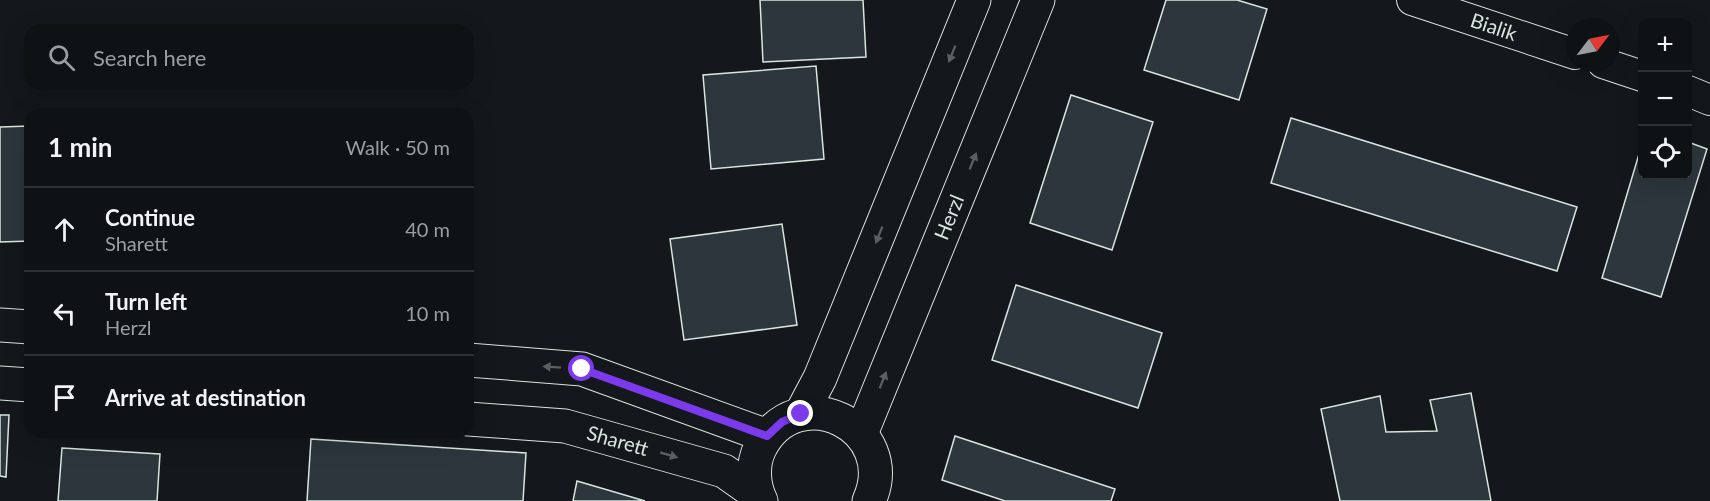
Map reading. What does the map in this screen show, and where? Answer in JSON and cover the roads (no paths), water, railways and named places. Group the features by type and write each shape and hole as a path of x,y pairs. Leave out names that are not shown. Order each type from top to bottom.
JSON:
{"street":[{"path":"801,414 820,378 974,0"},
{"name":"Herzl","path":"861,434 1038,0"},
{"name":"Bialik","path":"1412,0 1566,51"},
{"path":"1620,69 1638,75"},
{"path":"1692,93 1710,100"},
{"path":"0,325 24,327"},
{"path":"474,360 582,369 767,436"},
{"path":"0,383 24,385"},
{"path":"760,498 754,475 757,454 767,436 782,422 801,414 817,413 834,416 849,423 861,434 870,449 875,465 875,483 869,501"},
{"name":"Sharett","path":"474,419 565,426 724,471 760,498"}]}
